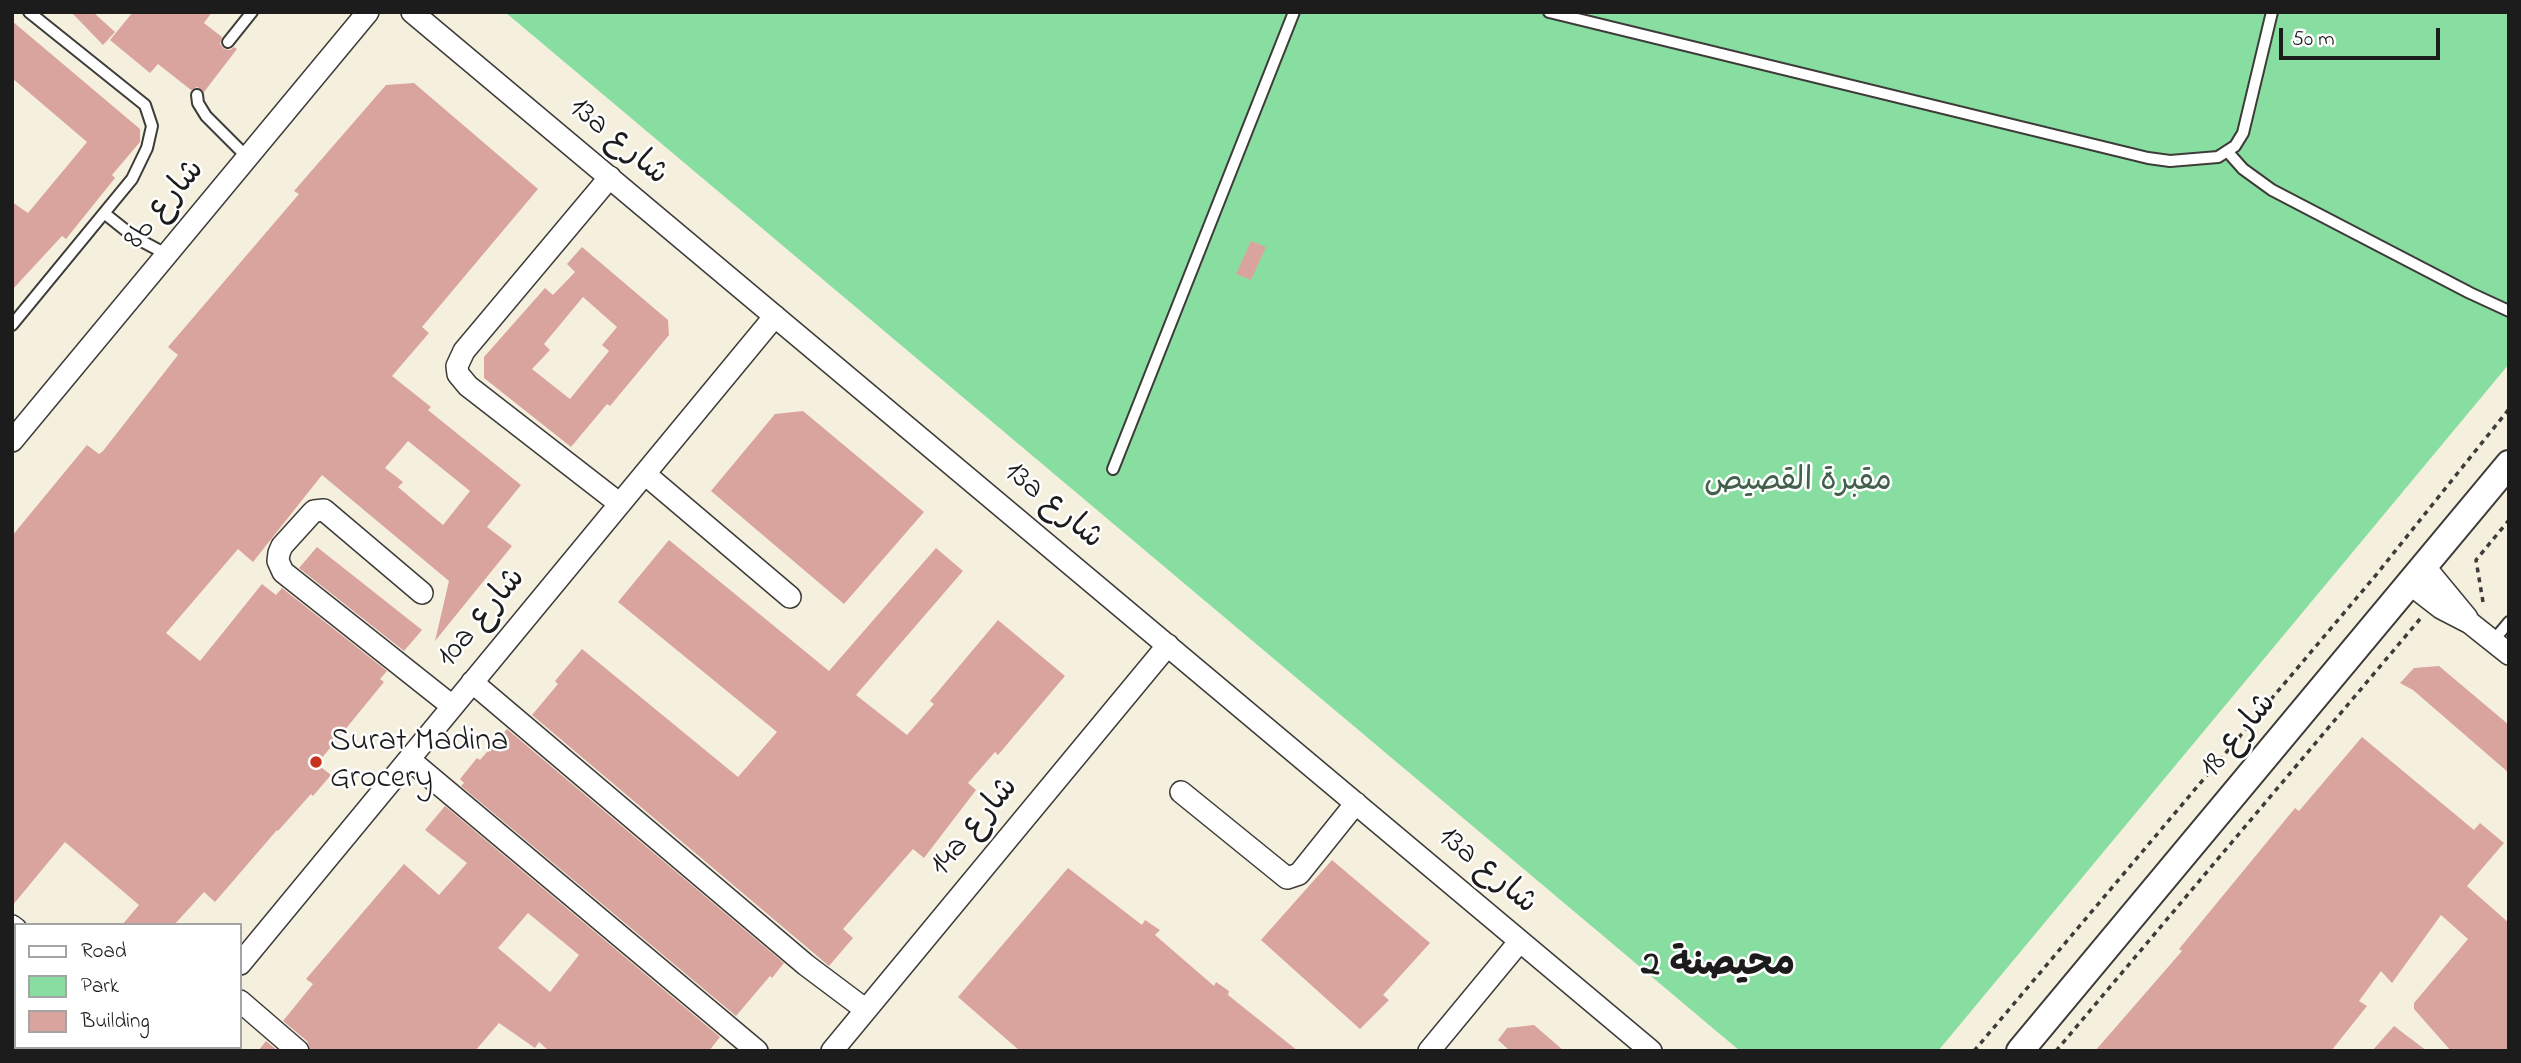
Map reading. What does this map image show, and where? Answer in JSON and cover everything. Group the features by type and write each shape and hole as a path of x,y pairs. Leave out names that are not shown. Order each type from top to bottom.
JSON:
{"street":[{"name":"8b شارع","path":"12,441 368,12"},
{"name":"13a شارع","path":"412,12 1651,1051"},
{"path":"610,177 464,351 457,366 458,374 468,386 620,504"},
{"name":"10a شارع","path":"242,962 775,316"},
{"name":"شارع 18","path":"2020,1051 2509,464"},
{"path":"645,474 790,597"},
{"path":"422,593 324,510 319,509 311,514 279,553 278,561 283,572 452,706"},
{"path":"2417,575 2441,608 2470,623 2501,648"},
{"name":"14a شارع","path":"832,1051 1168,645"},
{"path":"472,682 806,965 866,1010"},
{"path":"410,760 757,1051"},
{"path":"1181,792 1287,878 1299,874 1356,803"},
{"path":"1429,1051 1520,941"},
{"path":"242,1003 298,1051"}],"lane":[{"path":"12,325 132,179 142,160 152,126 149,111 140,100 29,12"},
{"path":"228,42 252,12"},
{"path":"1113,469 1294,12"},
{"path":"1549,12 2148,159 2189,161 2218,158 2235,146 2243,133 2272,12"},
{"path":"197,95 198,103 206,116 247,158"},
{"path":"2227,151 2243,169 2272,190 2470,293 2509,310"},
{"path":"104,214 134,237 166,254"},
{"path":"2501,648 2509,622"}],"path":[{"path":"1974,1051 2376,575 2509,409"},
{"path":"2470,623 2483,607 2476,560 2509,520"},
{"path":"2056,1051 2417,620 2428,616"}],"green space":[{"name":"مقبرة القصيص","path":"505,12 2509,12 2509,364 1938,1051 1740,1051"}],"building":[{"path":"71,12 93,12 115,32 103,45"},
{"path":"133,12 212,12 204,23 222,37 220,44 224,49 237,49 204,92 197,87 191,90 158,64 150,73 110,40"},
{"path":"12,21 140,129 140,142 112,175 115,178 66,239 62,236 12,290 12,202 28,213 87,142 12,78"},
{"path":"414,83 538,189 422,327 429,333 392,376 431,407 428,410 521,485 487,527 512,546 435,641 449,581 322,475 253,562 238,549 166,633 200,661 262,584 276,595 282,588 387,671 380,679 384,682 317,764 331,775 277,830 215,902 204,892 176,923 124,923 139,905 65,842 12,906 12,536 87,445 99,454 103,451 178,355 168,347 299,194 294,191 386,85","holes":["408,441 470,491 443,525 398,487 403,482 385,468"]},
{"path":"1251,241 1266,247 1251,280 1236,274"},
{"path":"582,247 668,320 669,335 610,406 607,404 571,447 484,378 484,357 545,288 553,295 575,272 567,264","holes":["583,297 617,327 602,345 609,351 570,399 532,369 550,350 544,344"]},
{"path":"803,411 924,512 844,604 711,491 775,414"},
{"path":"669,540 829,671 936,548 963,571 856,695 907,735 934,704 930,701 998,620 1065,676 998,755 995,752 968,783 976,790 924,858 913,849 843,929 853,938 829,966 532,715 558,684 555,681 582,649 738,777 777,732 618,602"},
{"path":"317,547 422,630 404,651 299,568"},
{"path":"2439,666 2509,725 2509,773 2413,690 2400,683 2414,668"},
{"path":"507,729 784,963 736,1016 461,786 464,783 460,779"},
{"path":"2362,737 2474,830 2480,823 2504,843 2467,886 2509,923 2509,1051 2451,1051 2414,1009 2414,1003 2468,939 2441,915 2392,983 2381,971 2359,1001 2367,1006 2331,1051 2095,1051 2182,951 2179,949 2295,808 2299,811"},
{"path":"445,806 720,1037 709,1051 549,1051 539,1042 535,1048 499,1023 475,1051 311,1051 307,1041 283,1021 313,984 306,979 404,864 439,895 467,863 425,830","holes":["528,913 579,955 550,992 498,948"]},
{"path":"1332,860 1430,943 1383,995 1389,1000 1360,1029 1261,940"},
{"path":"1068,868 1142,925 1145,920 1160,930 1155,935 1214,986 1216,982 1229,991 1228,995 1298,1051 1020,1051 958,997"},
{"path":"1534,1025 1564,1051 1510,1051 1498,1040 1507,1028"},
{"path":"2394,1026 2427,1051 2372,1051"},
{"path":"266,1041 278,1051 258,1051"}],"place":[{"name":"Surat Madina Grocery","path":"316,762"}],"district":[{"name":"محيصنة 2","path":"1718,968"}]}
